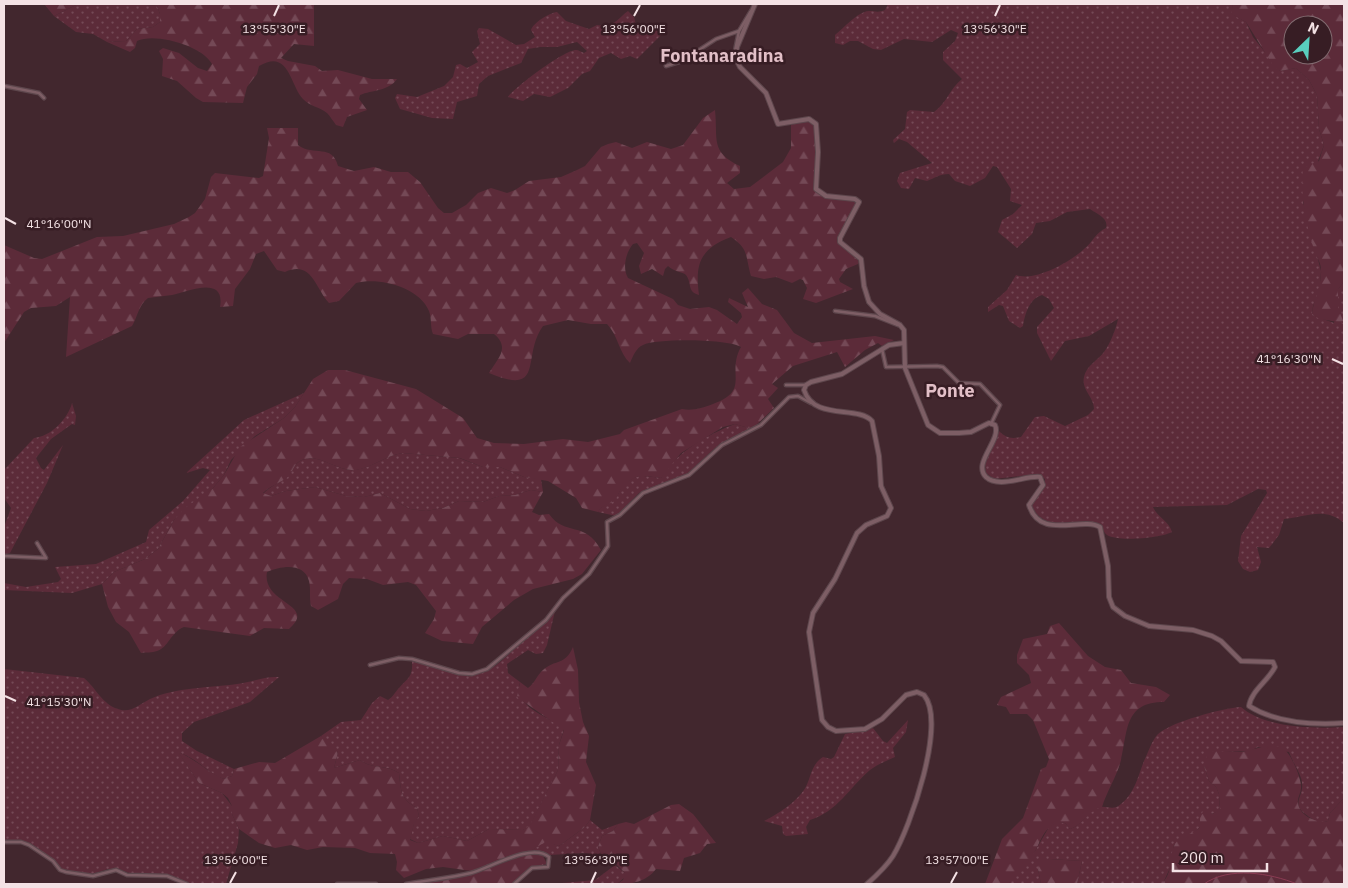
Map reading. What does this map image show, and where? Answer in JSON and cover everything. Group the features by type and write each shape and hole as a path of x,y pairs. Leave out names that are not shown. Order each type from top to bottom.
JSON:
{"street":[{"path":"736,52 755,4"},
{"path":"752,10 738,31 736,59 740,67 766,93 778,124 808,119 816,124 818,152 816,189 826,196 858,201 859,205 847,223 840,242 844,248 861,259 864,286 869,302 880,314 900,325 904,330 905,368 925,421 932,429 942,433 966,433 991,424 1000,405 980,384 959,383 942,367 905,368 886,368 882,349"},
{"path":"666,66 682,61 716,39 738,31"},
{"path":"4,86 39,92 44,98"},
{"path":"835,311 875,316 900,325"},
{"path":"786,385 806,385 847,371 889,345 904,343"},
{"path":"806,385 806,394 814,402"},
{"path":"370,664 399,658 412,658 459,673 472,674 486,669 546,620 563,598 589,574 608,546 607,522 620,515 637,497 689,475 722,445 761,425 789,396 798,396 836,412 866,416 872,421 879,456 881,486 891,508 888,516 860,528 835,579 810,621 809,632 822,720 828,727 836,731 865,729 882,719 906,695 913,692 920,693 926,698 930,714 927,758 913,808 894,855 867,884"},
{"path":"991,424 997,430 984,461 984,474 991,480 1000,481 1040,477 1043,485 1031,499 1029,505 1041,520 1056,526 1094,524 1100,527 1108,566 1109,597 1113,607 1125,616 1149,626 1193,630 1212,636 1221,641 1241,661 1273,662 1275,668 1272,674 1250,701 1249,706 1258,712 1287,720 1325,724 1344,723"},
{"path":"4,556 46,558 37,543"},
{"path":"4,842 20,842 28,845 53,861 60,870 66,872 93,876 116,870 127,875 167,876 187,884"},
{"path":"406,884 469,873 527,854 538,853 549,857 548,867 532,868 514,884"},
{"path":"337,884 376,884"}],"green space":[{"path":"44,4 78,4 54,16"},
{"path":"78,4 157,6 160,22 153,27 137,29 126,41 107,42 93,34 76,32 54,16"},
{"path":"135,4 314,4 314,46 294,44 281,58 315,66 322,71 338,70 372,79 397,79 390,86 360,95 359,99 367,110 347,117 343,127 336,125 327,113 303,99 287,70 277,62 269,62 259,66 257,74 247,87 243,103 203,102 177,81 162,76 163,59 159,51 163,48 179,53 198,68 207,71 212,64 207,57 199,52 178,42 155,38 137,41 135,48 130,52 107,42 126,41 137,29 153,27 160,22 157,6"},
{"path":"888,4 1233,4 1232,14 1246,22 1253,37 1280,71 1296,68 1309,80 1317,95 1319,129 1324,145 1303,202 1321,271 1320,290 1313,306 1312,315 1334,323 1338,307 1338,289 1344,282 1344,523 1330,515 1322,514 1284,519 1279,535 1269,548 1257,547 1261,562 1258,570 1250,572 1243,569 1238,561 1241,536 1267,493 1266,490 1258,489 1227,505 1153,507 1172,532 1130,539 1107,535 1098,523 1060,523 1042,519 1036,513 1031,503 1045,485 1045,479 1039,474 994,479 986,473 985,464 999,431 1009,437 1021,437 1035,417 1044,416 1065,426 1088,415 1094,409 1084,386 1085,373 1106,349 1118,319 1089,336 1065,341 1051,361 1037,333 1037,327 1054,308 1049,299 1042,295 1031,303 1026,312 1023,326 1020,328 1009,321 1003,306 999,305 988,312 988,307 1007,290 1016,275 1033,276 1052,270 1078,254 1099,232 1106,228 1106,222 1090,209 1067,212 1050,221 1036,223 1032,234 1017,248 998,232 1002,220 1013,214 1022,205 1010,201 1011,189 997,167 993,166 985,178 970,186 955,181 949,174 940,175 927,181 915,178 909,189 901,188 897,181 900,173 932,163 907,142 899,139 894,143 893,140 905,129 907,112 910,110 934,112 962,79 943,60 943,52 955,41 958,33 951,30 932,42 904,39 881,50 873,49 858,41 850,41 843,45 835,43 835,35 855,17 864,12 885,10"},
{"path":"1233,4 1344,4 1344,282 1338,289 1338,307 1344,323 1320,319 1312,315 1320,282 1321,267 1306,221 1302,178 1303,168 1319,161 1324,145 1319,129 1317,95 1309,80 1296,68 1280,71 1274,67 1246,22 1231,14"},
{"path":"628,11 634,17 637,29 644,31 656,28 660,30 661,35 637,59 630,56 621,59 611,53 599,58 590,71 582,74 568,88 550,97 534,94 523,101 508,97 529,78 561,56 576,50 584,53 587,51 577,42 557,47 528,49 521,63 488,76 479,84 477,96 457,102 453,119 432,118 400,109 395,98 397,94 417,97 444,86 453,77 456,65 460,64 467,68 478,62 472,52 480,44 477,31 479,28 488,29 516,45 524,44 535,37 531,30 532,27 550,14 557,12 566,21 589,29 597,25 611,24"},
{"path":"715,110 717,144 724,156 740,166 740,173 727,183 734,189 750,187 783,162 791,148 791,125 804,121 815,124 815,190 827,198 853,200 856,204 838,239 842,246 854,255 859,262 846,269 839,279 840,282 853,289 816,303 803,299 807,288 803,280 800,279 792,283 776,277 764,279 751,276 744,249 731,237 712,247 702,259 698,275 699,295 695,294 691,289 686,275 668,266 663,276 652,269 641,274 639,266 644,253 637,243 633,244 627,256 625,270 628,278 673,299 678,305 690,309 709,307 717,310 737,324 742,317 741,313 728,302 729,298 748,307 742,293 748,288 762,304 777,310 794,333 812,343 875,336 894,340 882,346 878,343 865,350 845,367 837,352 793,366 772,384 778,388 768,399 774,408 752,429 735,424 723,427 681,453 661,478 640,476 632,479 621,489 614,501 603,506 598,512 582,508 576,498 548,481 524,477 500,467 483,467 460,458 403,453 356,470 341,468 314,458 300,461 289,476 263,493 271,496 286,491 315,487 346,496 364,497 380,493 410,509 426,511 443,508 459,501 483,502 499,496 515,495 531,490 543,492 532,512 539,515 549,514 562,525 582,531 595,541 601,550 582,574 573,579 533,589 514,600 482,627 473,644 442,641 425,633 434,619 436,611 416,585 408,582 383,585 367,579 349,578 343,584 338,599 318,610 311,606 310,584 306,575 297,568 285,567 267,572 267,583 272,591 293,608 297,614 296,621 289,629 264,628 250,636 184,627 176,632 161,649 141,653 129,632 116,622 108,607 102,584 114,572 145,559 158,549 174,520 185,508 213,488 224,475 240,447 284,418 295,407 313,379 328,370 345,370 416,389 463,418 477,438 494,443 524,444 563,439 588,442 620,434 624,430 682,409 701,408 724,399 735,387 737,356 741,347 723,342 663,341 643,345 638,348 630,363 607,324 591,324 568,320 543,326 533,349 529,370 525,377 518,380 507,379 489,373 499,358 502,349 502,344 494,334 468,334 458,339 433,334 430,314 424,303 408,290 387,283 365,281 356,283 339,301 329,303 312,277 307,273 294,269 285,272 277,270 264,251 256,254 250,269 235,289 233,306 220,307 220,297 217,291 211,288 195,289 172,295 148,298 140,308 132,326 66,357 70,297 56,306 31,308 24,312 4,343 4,245 34,258 42,259 97,237 123,236 174,224 195,213 205,199 211,177 215,173 259,178 263,176 269,138 267,128 298,128 298,145 310,150 327,152 335,159 338,166 354,171 374,167 391,172 408,172 420,182 438,208 444,213 452,213 466,205 478,193 491,188 507,193 529,181 561,177 577,170 585,166 601,147 608,144 616,142 632,148 647,142 671,149 683,145 703,118"},
{"path":"304,393 295,407 284,418 255,436 231,460 224,475 213,488 174,520 158,549 145,559 114,572 102,584 72,593 4,590 4,583 26,587 58,582 61,579 55,567 96,564 146,542 149,530 183,501 210,470 203,468 186,473 244,420"},
{"path":"72,403 76,416 75,425 72,424 51,439 36,458 44,470 63,445 47,483 10,553 4,555 4,527 11,508 4,498 4,470 34,438 52,431 58,426 67,415"},
{"path":"735,424 752,429 715,448 687,474 639,493 616,516 598,512 615,499 627,482 640,476 661,478 684,452 714,433"},
{"path":"403,453 459,458 483,467 500,467 524,477 541,479 543,492 531,490 515,495 499,496 483,502 459,501 443,508 426,511 410,509 380,493 364,497 346,496 315,487 286,491 271,496 263,494 288,476 294,466 300,461 314,458 341,468 355,470"},
{"path":"555,611 547,645 543,653 536,654 528,650 507,664 508,673 520,682 519,691 521,698 526,704 564,729 559,745 558,770 530,826 523,830 489,829 467,841 443,836 418,843 410,839 414,823 419,816 417,808 411,805 402,794 399,773 394,770 370,765 360,760 334,768 338,752 321,736 341,722 361,720 372,703 380,696 388,700 390,699 410,676 412,660 457,673 471,675 489,670 497,665"},
{"path":"1059,623 1088,656 1105,667 1121,670 1131,683 1156,687 1170,695 1164,702 1151,703 1141,707 1130,720 1121,760 1102,807 1093,811 1079,824 1070,829 1065,823 1052,825 1044,834 1030,861 1008,884 985,884 1002,839 1023,818 1041,769 1046,767 1049,759 1033,720 1027,714 1010,714 1006,707 997,705 1001,697 1031,683 1029,675 1017,663 1017,655 1023,639 1047,634 1050,626"},
{"path":"573,647 578,670 579,702 583,722 589,736 586,762 596,785 590,820 585,827 559,846 545,842 529,852 472,871 443,867 426,869 404,878 396,870 395,854 370,853 355,848 323,847 307,850 291,845 275,848 259,843 239,829 232,814 232,806 228,798 222,793 199,783 178,752 224,779 232,776 234,769 259,762 275,763 321,736 333,745 338,752 334,768 360,760 370,765 394,770 399,773 402,794 411,805 417,808 419,816 414,824 410,840 418,843 443,836 467,841 489,829 523,830 530,825 558,770 559,745 564,730 517,697 520,682 528,688 543,670 567,657"},
{"path":"4,669 84,678 103,700 112,707 122,710 131,709 150,699 171,692 279,677 250,702 194,722 182,733 182,741 197,751 234,769 232,776 224,779 191,758 179,753 199,783 222,793 232,806 232,814 239,829 238,843 226,884 191,884 167,875 132,874 119,869 108,869 92,874 61,869 52,860 25,843 4,841"},
{"path":"1241,707 1263,719 1290,726 1344,727 1344,798 1330,813 1328,821 1320,823 1308,816 1299,806 1301,778 1289,752 1258,747 1250,751 1225,752 1204,766 1209,781 1216,787 1219,794 1220,811 1200,818 1200,827 1174,845 1170,868 1163,883 1077,884 1082,861 1049,859 1038,869 1041,884 1008,884 1035,851 1049,827 1057,822 1065,823 1070,829 1078,825 1096,808 1112,808 1126,800 1133,790 1150,747 1158,734 1165,729 1198,716"},
{"path":"908,720 906,732 893,748 895,757 870,770 836,805 820,816 810,820 806,827 808,834 786,836 783,834 782,826 764,821 786,808 800,795 816,764 823,757 831,759 834,757 845,734 873,728 883,741 887,743"},
{"path":"1266,746 1281,747 1292,759 1301,784 1298,801 1299,807 1309,818 1324,822 1328,821 1330,813 1344,798 1344,884 1161,884 1168,875 1173,849 1177,841 1200,827 1200,818 1203,811 1212,814 1220,810 1219,794 1216,787 1209,781 1204,766 1208,751 1242,752"},
{"path":"679,804 693,814 716,843 707,844 700,853 684,858 680,871 656,869 648,877 638,881 617,884 623,880 625,873 610,858 602,856 598,847 602,836 613,831 618,824 626,822 634,824 671,805"},
{"path":"590,820 602,830 618,824 613,831 602,836 598,847 602,856 583,853 550,855 540,852 529,852 545,841 559,846 585,827"},
{"path":"542,854 547,864 530,868 511,884 426,884 430,881 472,874 525,855"},
{"path":"1049,859 1082,861 1077,884 1041,884 1038,869 1040,861"},
{"path":"615,865 625,873 625,877 617,884 552,884 595,880"}],"waterway":[{"path":"1204,884 1214,878 1237,873 1262,874 1297,884"}],"district":[{"name":"Fontanaradina","path":"722,55"},
{"name":"Ponte","path":"950,390"}]}
